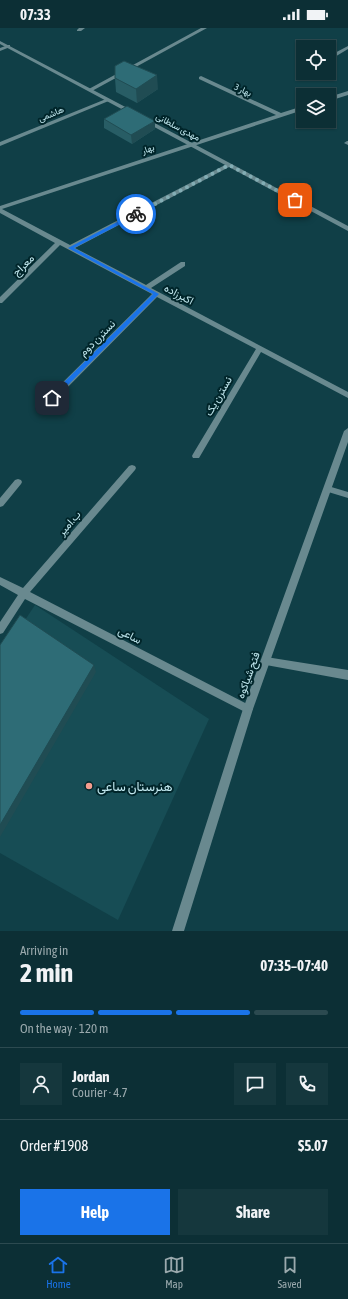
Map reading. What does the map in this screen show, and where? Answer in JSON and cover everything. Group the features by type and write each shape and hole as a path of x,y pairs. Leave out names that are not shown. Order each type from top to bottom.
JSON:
{"street":[{"path":"90,90 205,28"},
{"path":"0,42 136,115"},
{"path":"0,50 8,46"},
{"path":"336,54 348,48"},
{"name":"بهار 3","path":"200,78 280,115"},
{"path":"336,97 348,93"},
{"name":"هاشمی","path":"0,144 108,100"},
{"name":"بهار","path":"0,210 190,144 296,110"},
{"name":"مهدی سلطانی","path":"142,118 348,229"},
{"path":"70,248 229,165"},
{"name":"اکبرزاده","path":"0,210 59,243 348,395"},
{"name":"معراج","path":"0,301 59,243"},
{"path":"146,288 183,264"},
{"name":"نسترن دوم","path":"52,398 156,294"},
{"name":"نسترن یک","path":"196,456 260,348"},
{"name":"فتح شیاکوه","path":"178,931 248,709 348,431"},
{"name":"ب.امیر","path":"0,630 24,593 132,468"},
{"path":"0,504 18,482"},
{"path":"328,488 348,495"},
{"name":"ساعی","path":"0,581 248,709"},
{"path":"266,661 348,675"}],"shaded area":[{"name":"هنرستان ساعی","path":"35,605 209,719 118,920 0,853 0,658"}],"building":[{"path":"124,61 157,75 136,89 115,78 115,66"},
{"path":"127,106 155,121 131,135 104,119"},
{"path":"20,615 94,665 0,825 0,645"}],"way so far":[{"path":"136,214 229,165 295,200"}],"place":[{"name":"هنرستان ساعی","path":"89,786"}],"route":[{"path":"52,398 156,294 70,248 136,214"}]}
